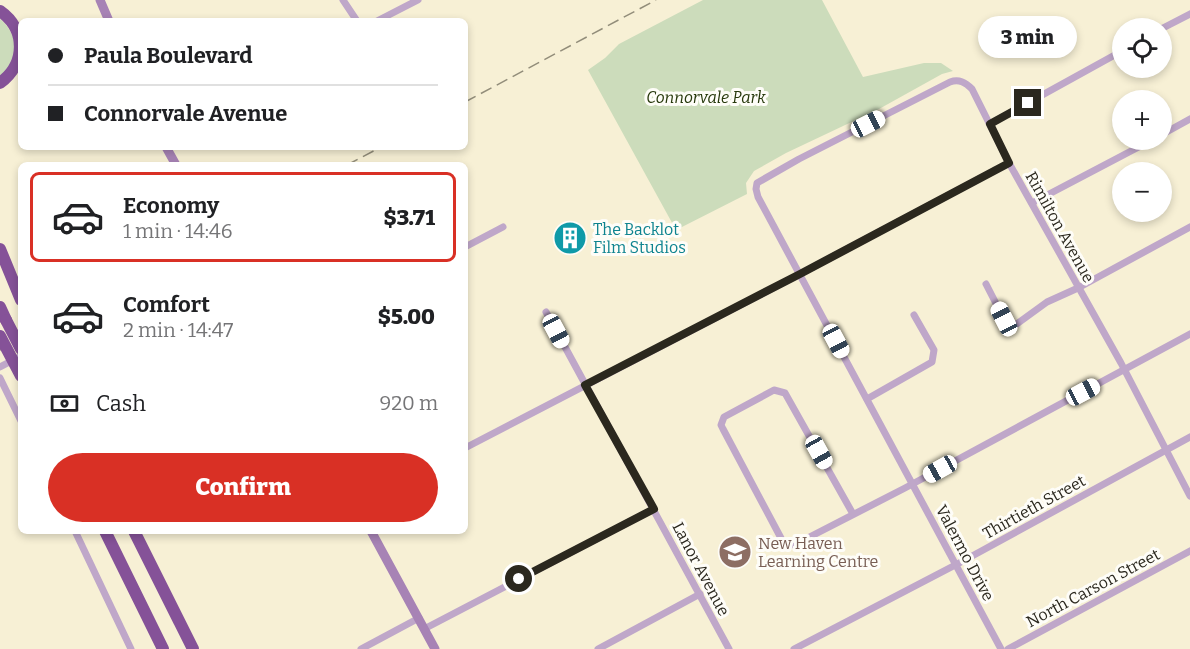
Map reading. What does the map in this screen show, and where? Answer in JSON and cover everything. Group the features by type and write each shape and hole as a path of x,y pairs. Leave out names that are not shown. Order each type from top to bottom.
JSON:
{"highway":[{"path":"0,11 11,20 18,33"},
{"path":"0,83 15,68 18,58"},
{"path":"0,249 18,294"},
{"path":"0,260 18,295"},
{"path":"0,307 18,343"},
{"path":"0,336 18,370"},
{"path":"106,534 163,649"},
{"path":"136,534 193,649"}],"main road":[{"path":"100,0 108,18"},
{"path":"373,534 435,649"}],"street":[{"path":"343,0 355,18"},
{"path":"383,18 418,0"},
{"path":"1172,23 1190,14"},
{"path":"990,124 1112,57"},
{"name":"Rimilton Avenue","path":"757,183 799,159 954,81 963,82 972,90 1009,163 1124,370 1190,496"},
{"path":"1172,129 1190,119"},
{"path":"1032,203 1133,150"},
{"path":"468,446 1009,163"},
{"name":"Valermo Drive","path":"757,183 758,197 1001,649"},
{"path":"468,245 503,227"},
{"path":"986,284 1006,324 1010,327 1014,326 1047,302 1078,288 1190,227"},
{"name":"Lanor Avenue","path":"546,312 729,649"},
{"path":"867,399 932,362 934,350 914,315"},
{"path":"853,514 785,393 774,390 724,417 721,425 782,540 790,545 797,544 1190,334"},
{"path":"0,367 18,358"},
{"path":"0,378 18,415"},
{"name":"Thirtieth Street","path":"794,649 956,565 1190,437"},
{"path":"424,629 654,509"},
{"path":"76,534 131,649"},
{"name":"North Carson Street","path":"1008,649 1190,551"},
{"path":"598,649 700,594"},
{"path":"362,649 419,618"}],"green space":[{"name":"Connorvale Park","path":"703,0 822,0 863,77 924,63 941,63 953,71 942,74 879,109 786,153 754,171 746,183 747,194 676,230 588,70 619,44"},
{"path":"0,19 14,39 16,51 13,63 0,79"}],"railway":[{"path":"468,100 656,0"},
{"path":"353,162 375,150"},
{"path":"0,350 18,341"}],"place":[{"name":"The Backlot Film Studios","path":"570,238"},
{"name":"New Haven Learning Centre","path":"735,552"}],"route":[{"path":"519,579 654,509 585,385 1009,163 990,124 1028,103"}]}
